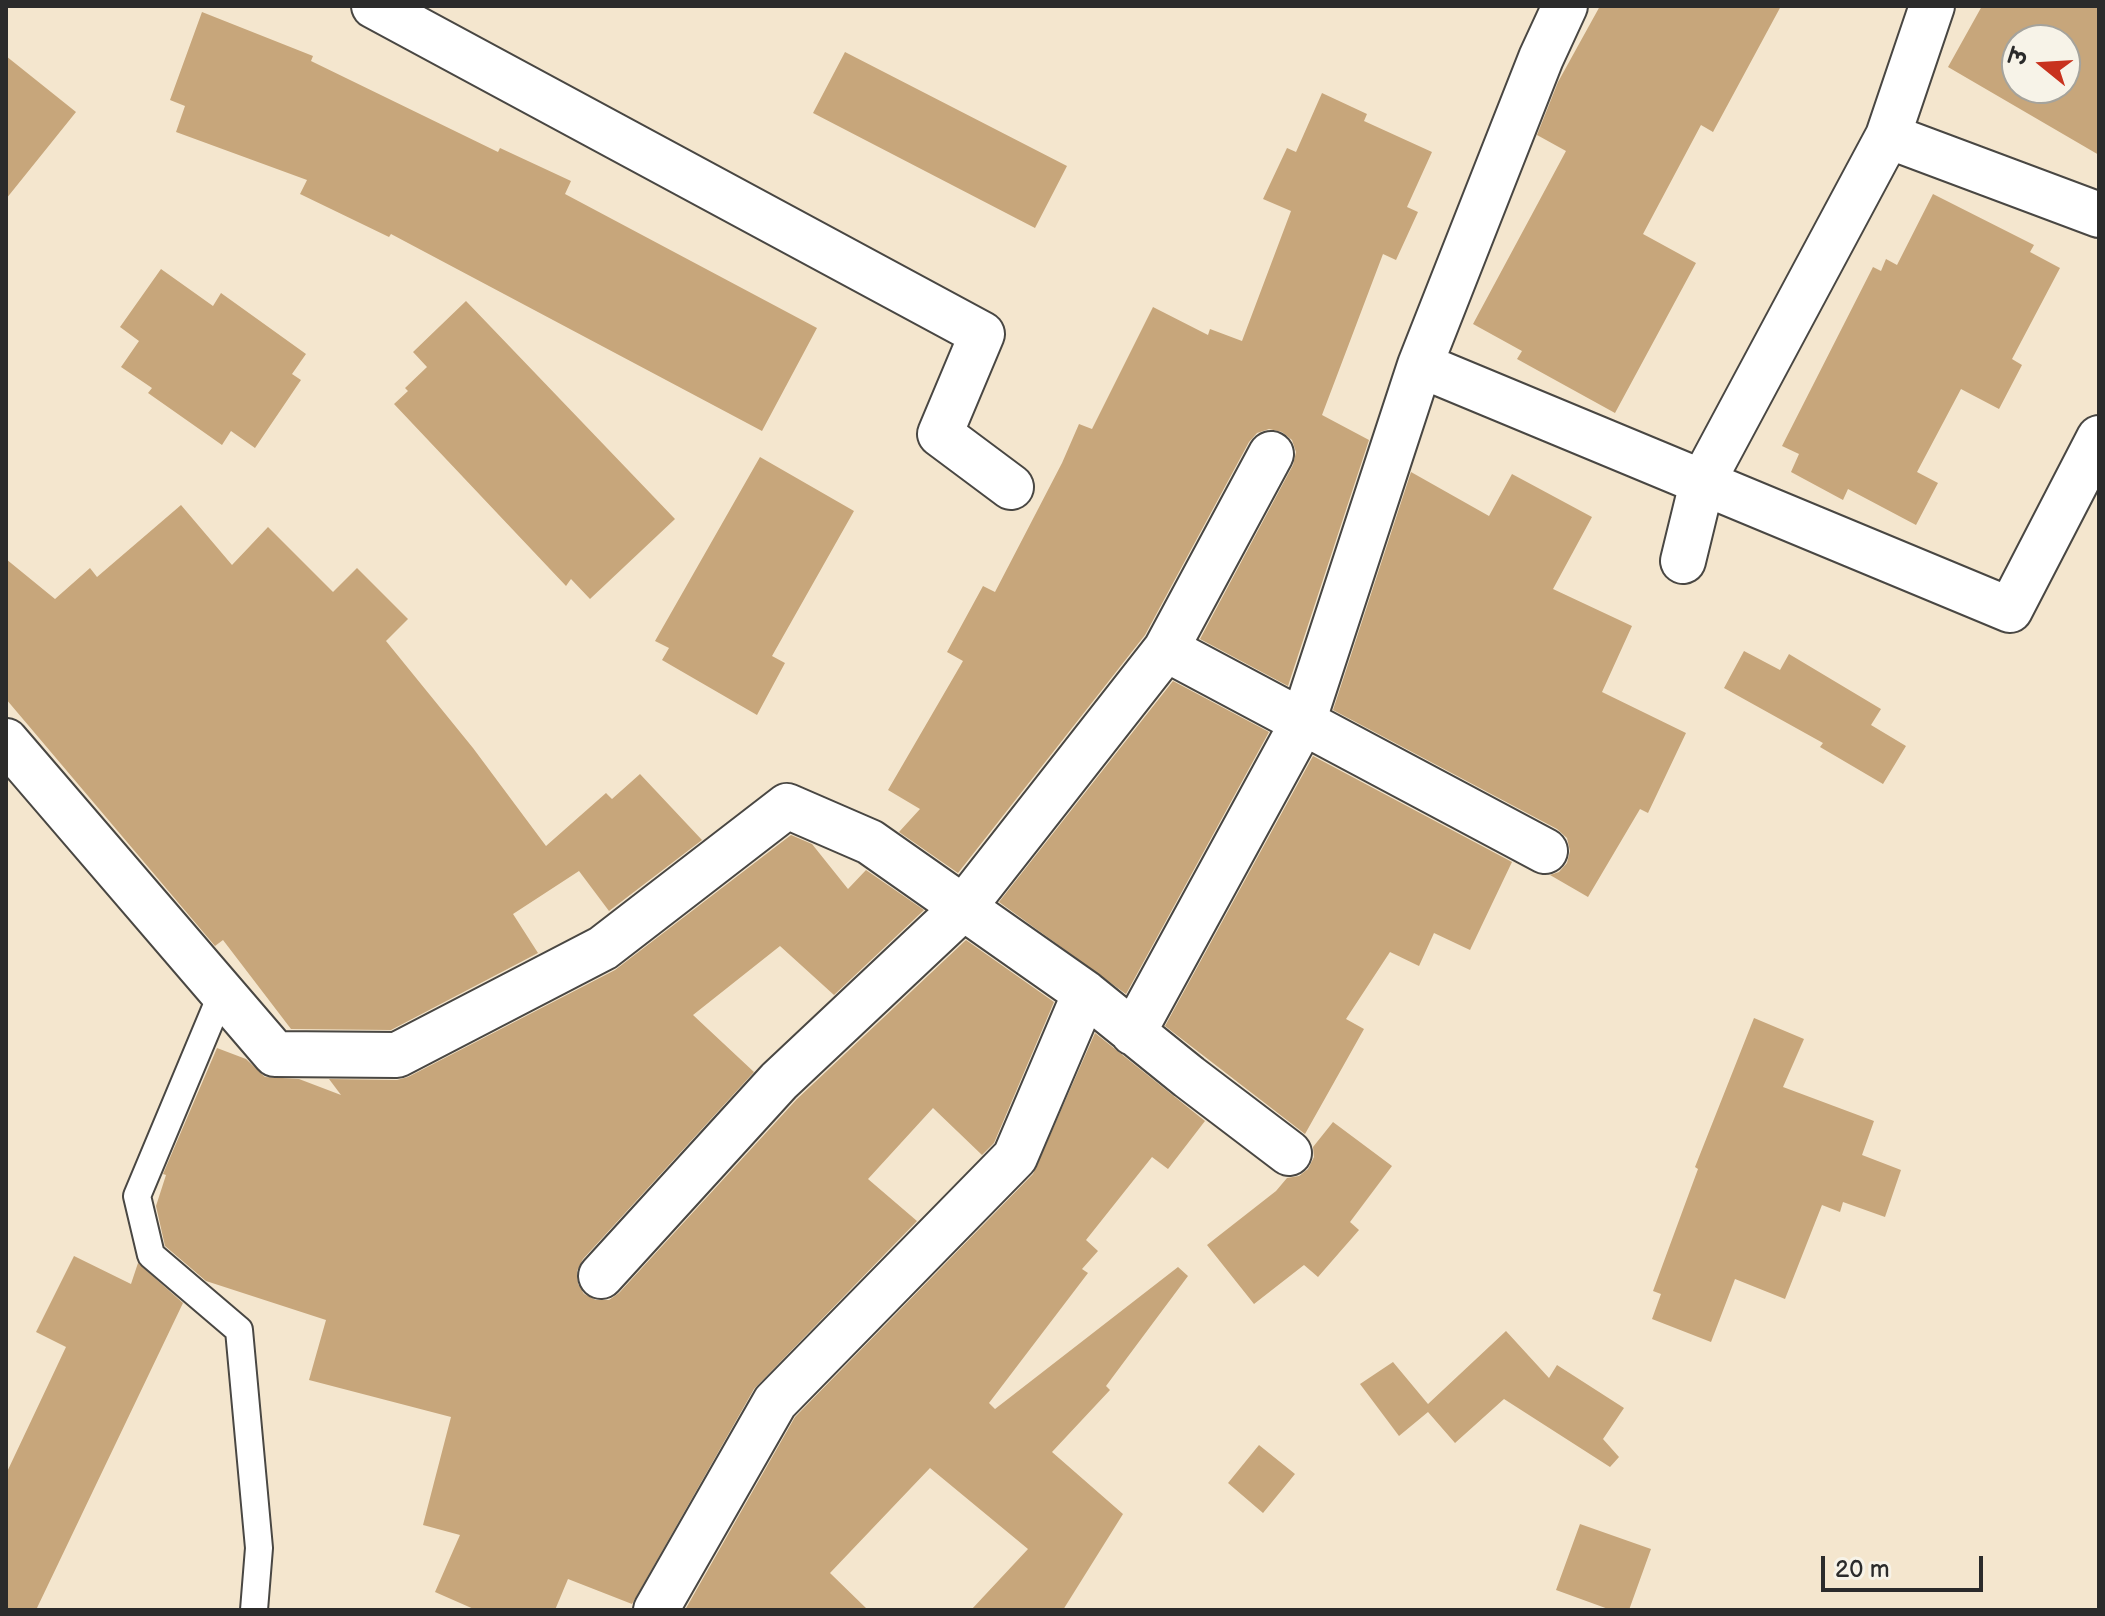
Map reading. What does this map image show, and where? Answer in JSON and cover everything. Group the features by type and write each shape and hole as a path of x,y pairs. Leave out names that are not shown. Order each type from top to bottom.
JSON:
{"street":[{"path":"374,6 982,334 940,434 1011,487"},
{"path":"1133,1033 1303,722 1420,365 1541,58 1565,6"},
{"path":"1683,561 1702,483 1888,136 1932,6"},
{"path":"1888,136 2099,215"},
{"path":"1420,365 2010,610 2099,438"},
{"path":"601,1276 779,1081 963,908 1166,649 1271,454"},
{"path":"1166,649 1545,851"},
{"path":"6,741 275,1054 397,1055 603,948 787,806 870,842 1085,993 1289,1153"},
{"path":"656,1610 775,1402 1015,1157 1085,993"}],"lane":[{"path":"222,993 137,1196 151,1255 239,1330 259,1548 254,1610"}],"building":[{"path":"1600,6 1781,6 1713,132 1701,125 1643,234 1696,263 1615,413 1517,359 1522,351 1473,324 1566,151 1537,135 1558,82"},
{"path":"1982,6 2099,6 2099,155 2011,104 2081,104 2081,24 2001,24 2001,98 1948,67"},
{"path":"202,12 313,56 311,61 498,152 500,148 571,181 565,194 817,328 762,431 391,234 389,237 300,194 307,180 176,132 185,106 170,100"},
{"path":"845,52 1067,166 1035,228 813,113"},
{"path":"6,56 76,112 6,199"},
{"path":"1322,93 1367,114 1364,121 1432,152 1407,207 1418,212 1396,260 1383,254 1322,415 1369,440 1288,686 1200,639 1293,465 1296,452 1292,440 1282,432 1269,429 1257,433 1249,442 1145,635 958,873 899,832 920,809 888,790 963,661 947,652 983,586 995,592 1079,424 1092,429 1153,307 1208,335 1210,329 1242,341 1291,211 1263,199 1287,148 1296,152"},
{"path":"1933,194 2034,245 2030,252 2060,268 2012,359 2022,365 1999,409 1961,389 1917,472 1938,483 1916,525 1848,489 1843,500 1791,472 1799,454 1782,446 1873,267 1881,271 1886,259 1897,265"},
{"path":"161,269 213,306 221,293 306,354 292,374 301,380 255,448 231,431 222,445 148,393 152,388 121,367 139,341 120,327"},
{"path":"466,301 675,519 590,599 571,579 566,586 394,404 408,391 405,388 427,367 413,352"},
{"path":"760,457 854,511 772,656 785,663 757,715 662,660 669,648 655,641"},
{"path":"1411,472 1489,516 1512,474 1592,517 1553,589 1632,626 1602,692 1686,733 1648,813 1640,809 1588,897 1550,875 1559,872 1567,863 1570,851 1567,838 1557,829 1333,710"},
{"path":"181,505 232,565 268,527 333,592 357,568 408,619 386,641 473,748 546,846 606,793 612,799 640,774 702,840 609,911 579,871 513,914 538,953 391,1030 291,1029 223,940 215,946 6,699 6,559 55,599 90,568 97,577"},
{"path":"1744,651 1780,670 1789,654 1881,709 1871,725 1906,746 1883,784 1820,747 1823,743 1724,688"},
{"path":"1173,681 1269,732 1126,994 999,902"},
{"path":"1313,756 1512,862 1470,950 1434,933 1419,966 1390,952 1346,1019 1364,1029 1305,1134 1165,1026"},
{"path":"791,835 812,844 848,889 866,870 924,910 834,995 780,946 693,1015 754,1072 583,1259 577,1271 578,1284 584,1294 596,1300 609,1300 619,1293 797,1099 966,940 1054,1002 994,1143 982,1155 933,1108 868,1179 917,1221 754,1389 632,1604 568,1579 555,1610 476,1610 435,1592 460,1535 423,1525 451,1417 309,1380 326,1320 206,1281 165,1246 156,1206 166,1175 163,1174 217,1048 246,1059 265,1077 299,1079 341,1095 329,1079 397,1080 408,1077 615,970"},
{"path":"1754,1018 1804,1039 1783,1087 1874,1121 1862,1155 1901,1170 1885,1217 1843,1202 1840,1212 1822,1205 1785,1299 1735,1279 1711,1342 1652,1319 1661,1294 1653,1291 1698,1169 1695,1167"},
{"path":"1095,1033 1205,1121 1168,1169 1152,1157 1086,1240 1098,1251 1082,1269 1088,1273 989,1403 995,1409 1178,1267 1188,1276 1106,1386 1110,1390 1052,1452 1123,1514 1063,1610 971,1610 1028,1549 930,1468 830,1573 868,1610 685,1610 795,1417 1033,1174"},
{"path":"1333,1122 1392,1166 1350,1222 1359,1230 1318,1277 1304,1265 1254,1304 1207,1245 1276,1191 1287,1178 1299,1176 1308,1169 1314,1157 1313,1147"},
{"path":"74,1256 131,1284 138,1263 183,1303 36,1610 6,1610 6,1474 66,1347 36,1332"},
{"path":"1506,1331 1549,1378 1557,1365 1624,1408 1603,1439 1619,1457 1610,1467 1504,1399 1455,1443 1428,1412 1399,1436 1360,1384 1393,1362 1428,1404"},
{"path":"1259,1445 1295,1474 1263,1513 1228,1483"},
{"path":"1580,1524 1651,1549 1629,1610 1611,1610 1556,1590"}]}
